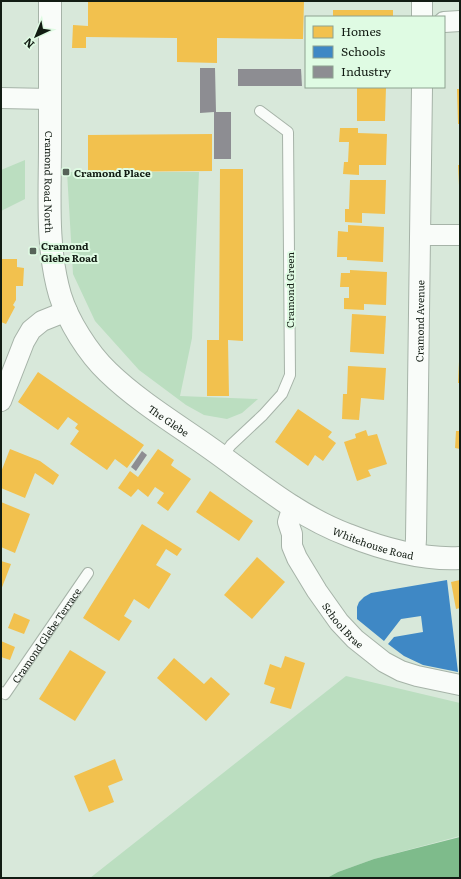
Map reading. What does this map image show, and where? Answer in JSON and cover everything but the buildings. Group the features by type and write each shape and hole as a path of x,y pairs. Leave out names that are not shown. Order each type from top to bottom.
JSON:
{"street":[{"name":"Cramond Road North","path":"50,1 51,242 54,270 67,311"},
{"path":"422,1 422,16"},
{"path":"445,22 460,21"},
{"name":"Cramond Avenue","path":"415,554 421,235 422,88"},
{"path":"1,98 50,99"},
{"path":"421,235 460,235"},
{"path":"1,401 24,342 31,330 42,321 67,311"},
{"name":"The Glebe","path":"67,311 85,344 106,371 134,394 293,506"},
{"name":"Whitehouse Road","path":"293,506 323,524 347,535 392,549 415,554 446,559 460,558"},
{"name":"School Brae","path":"293,506 288,522 292,534 292,546 297,558 317,592 339,622 355,639 384,662 401,671 460,685"}],"lane":[{"name":"Cramond Green","path":"222,457 230,445 263,415 282,394 290,375 288,132 260,111"},
{"name":"Cramond Glebe Terrace","path":"1,692 5,694 88,573"}],"shaded area":[{"path":"25,160 25,199 1,211 1,170"},
{"path":"67,172 199,172 192,338 180,396 258,399 242,413 227,419 204,415 186,405 139,370 95,321 73,274"},
{"path":"346,676 460,703 460,836 374,859 338,872 327,878 90,878"},
{"path":"460,837 460,878 327,878 338,872 374,859"}],"place":[{"name":"Cramond Place","path":"66,172"},
{"name":"Cramond Glebe Road","path":"33,251"}]}
